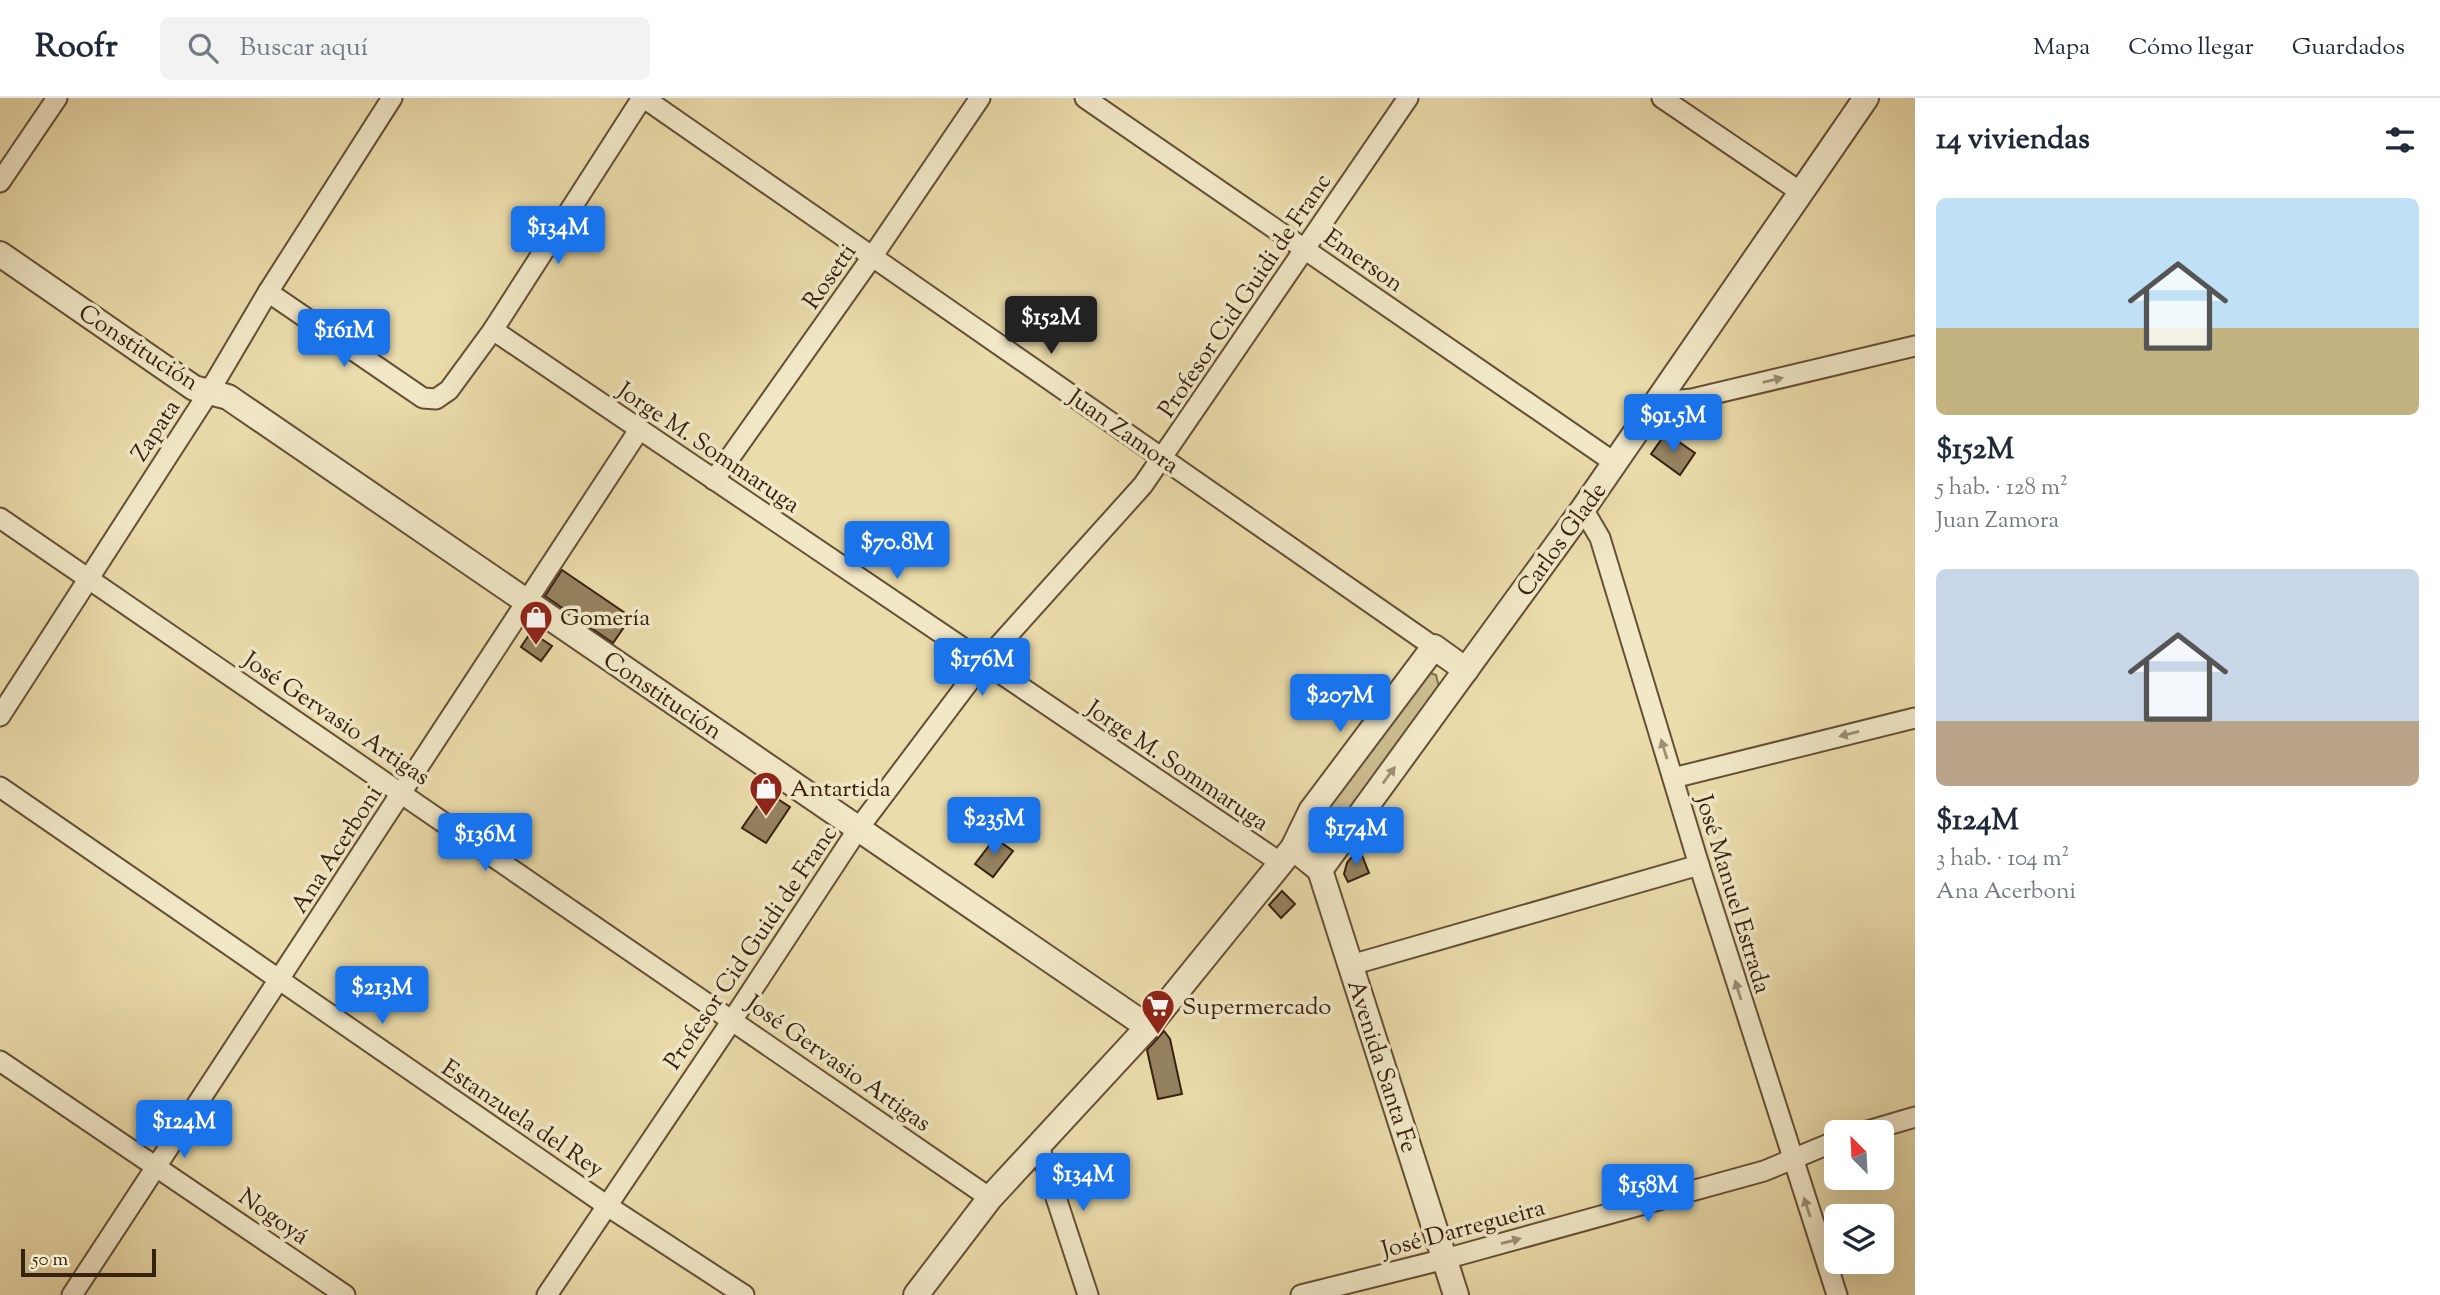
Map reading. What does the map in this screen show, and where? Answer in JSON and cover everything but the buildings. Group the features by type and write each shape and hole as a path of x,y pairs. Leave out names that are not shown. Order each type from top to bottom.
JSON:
{"street":[{"path":"0,182 57,98"},
{"name":"Zapata","path":"0,716 209,391 268,292 392,98"},
{"path":"268,292 423,398 436,399 449,390 493,330 643,98"},
{"name":"Juan Zamora","path":"643,98 1466,670"},
{"name":"Rosetti","path":"714,480 872,257 980,98"},
{"name":"Emerson","path":"1085,98 1615,463"},
{"name":"Profesor Cid Guidi de Franc","path":"547,1295 859,829 983,663 1127,505 1163,458 1408,98"},
{"path":"1662,98 1802,193"},
{"name":"Carlos Glade","path":"1320,870 1583,509 1866,98"},
{"name":"Constitución","path":"0,254 194,388 228,397 1147,1027"},
{"name":"Jorge M. Sommaruga","path":"493,330 983,663 1287,855"},
{"path":"1658,402 1692,399 1915,346"},
{"name":"Ana Acerboni","path":"72,1295 639,430"},
{"name":"José Manuel Estrada","path":"1583,509 1600,538 1699,865 1836,1295"},
{"name":"José Gervasio Artigas","path":"0,518 990,1198"},
{"path":"916,1295 990,1198 1147,1027 1287,855 1311,811 1434,647"},
{"path":"1673,778 1915,718"},
{"name":"Estanzuela del Rey","path":"0,788 606,1205 744,1295"},
{"path":"1287,855 1320,870"},
{"path":"1351,965 1699,865"},
{"name":"Avenida Santa Fe","path":"1320,870 1456,1295"},
{"name":"Nogoyá","path":"0,1061 345,1295"},
{"path":"1894,1123 1915,1117"},
{"path":"1039,1146 1088,1295"},
{"name":"José Darregueira","path":"1301,1295 1445,1259 1764,1171 1824,1146"}],"shaded area":[{"path":"1428,672 1436,675 1439,687 1338,827 1323,826 1319,822 1318,806"}],"place":[{"name":"Gomería","path":"536,647"},
{"name":"Antartida","path":"766,818"},
{"name":"Supermercado","path":"1158,1036"}]}
